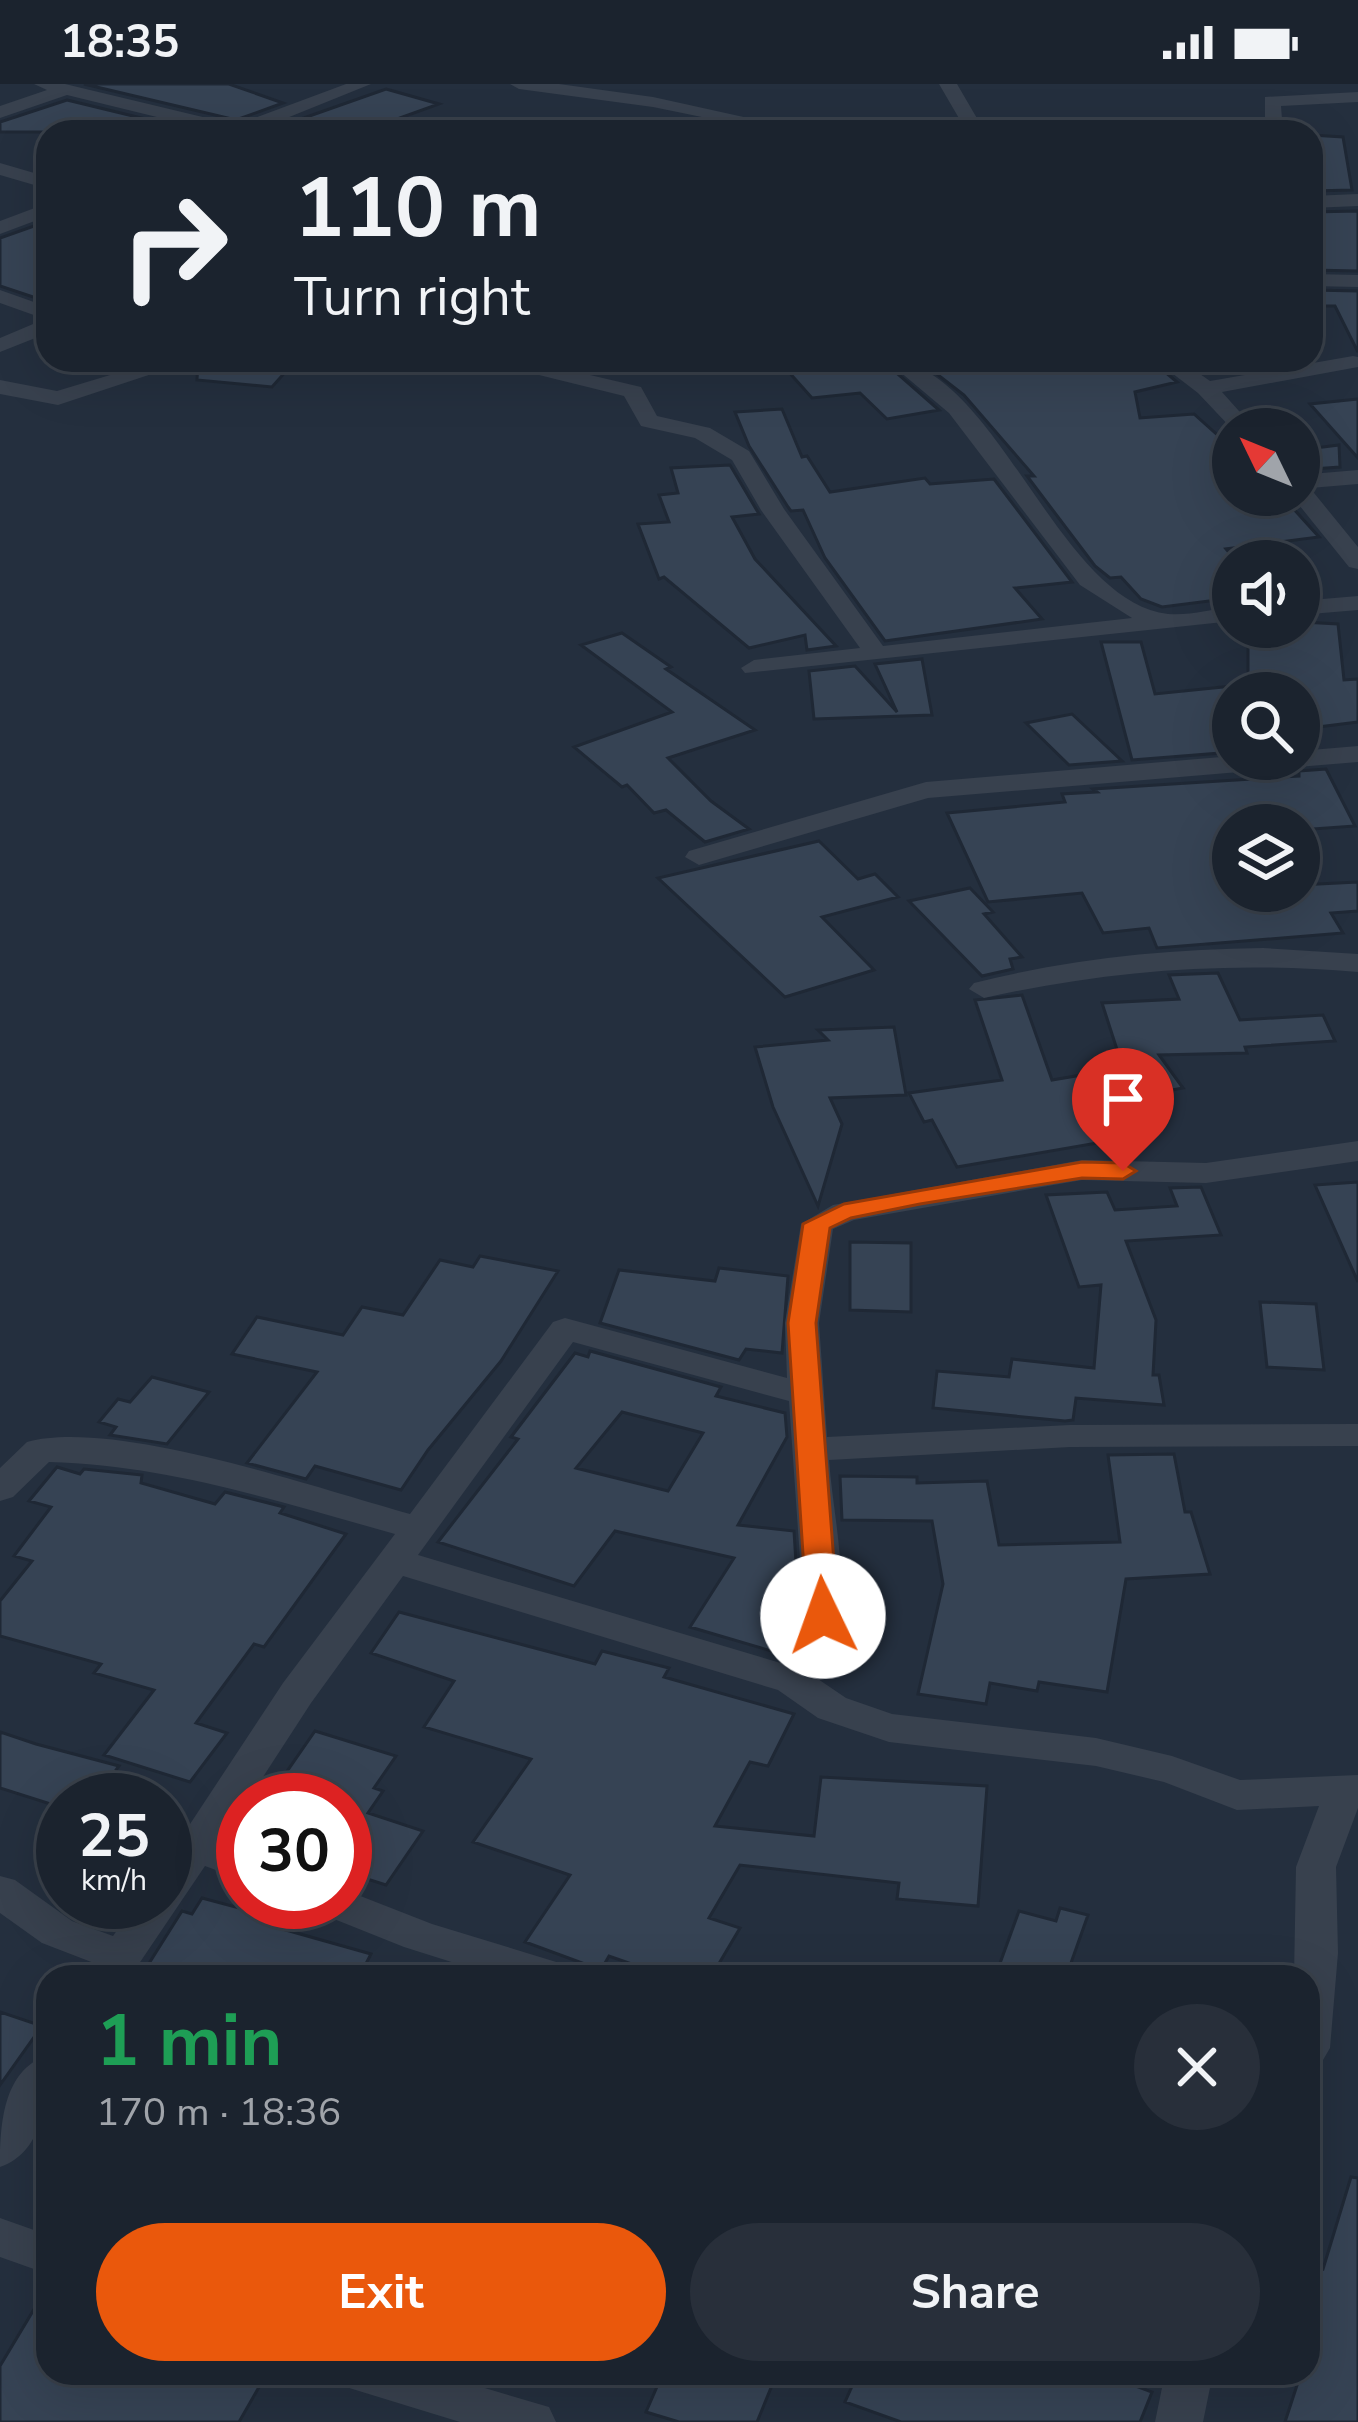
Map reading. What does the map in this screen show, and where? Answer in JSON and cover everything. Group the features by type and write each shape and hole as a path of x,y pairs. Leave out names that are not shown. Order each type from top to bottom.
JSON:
{"street":[{"path":"43,84 187,120"},
{"path":"268,120 362,84"},
{"path":"519,84 652,102 727,120"},
{"path":"948,84 969,120"},
{"path":"0,112 65,90"},
{"path":"1273,120 1271,101 1358,97"},
{"path":"0,170 36,180"},
{"path":"1323,201 1358,200"},
{"path":"0,228 36,213"},
{"path":"1323,280 1358,281"},
{"path":"0,296 36,310"},
{"path":"0,346 36,330"},
{"path":"1323,351 1356,363"},
{"path":"1323,368 1356,363"},
{"path":"0,387 58,398 144,372"},
{"path":"567,372 633,392 649,421 702,433 741,456 773,510 877,655"},
{"path":"911,372 957,408 1089,580 1128,608 1164,621"},
{"path":"1183,372 1225,408"},
{"path":"1206,388 1302,372"},
{"path":"1320,482 1358,476"},
{"path":"1320,513 1358,562"},
{"path":"1320,606 1358,603"},
{"path":"754,668 1212,616"},
{"path":"699,857 926,790 1358,754"},
{"path":"984,989 1041,975 1199,955 1271,954 1358,963"},
{"path":"792,1680 812,1654 823,1616 802,1323 817,1224 844,1212 1082,1170 1206,1173 1358,1151"},
{"path":"192,1858 297,1694 565,1329 808,1395"},
{"path":"812,1449 1070,1436 1358,1436"},
{"path":"0,1489 40,1450 102,1449 157,1457 415,1528"},
{"path":"392,1560 792,1680 832,1708 889,1728 1096,1752 1172,1770 1237,1796 1351,1791 1316,1867 1316,1965"},
{"path":"200,1847 216,1854"},
{"path":"0,1891 112,1965"},
{"path":"372,1917 512,1965"},
{"path":"115,1965 141,1929"},
{"path":"0,2150 36,2092"},
{"path":"0,2237 36,2250"},
{"path":"404,2385 532,2422"},
{"path":"1179,2422 1187,2385"}],"building":[{"path":"84,84 229,84 283,103 236,120"},
{"path":"386,89 439,104 394,120 298,120"},
{"path":"67,100 150,120 36,120 36,132 0,132 0,122"},
{"path":"1323,136 1343,137 1352,190 1323,191"},
{"path":"1358,211 1358,271 1323,270 1323,212"},
{"path":"36,225 36,298 0,286 0,238"},
{"path":"1323,290 1358,291 1358,352 1335,306 1323,306"},
{"path":"197,372 285,372 272,387 197,380"},
{"path":"789,372 896,372 939,410 887,419 860,393 812,398"},
{"path":"934,372 1165,372 1177,382 1135,392 1140,418 1194,414 1212,430 1212,516 1300,516 1319,537 1212,540 1212,601 1162,607 1141,599 1121,577 1110,578 1095,566 1027,476 1034,476 964,395"},
{"path":"1358,399 1358,458 1320,415 1320,408 1310,404"},
{"path":"782,409 802,457 807,456 830,492 925,478 930,484 994,479 1072,582 1015,588 1042,619 885,641 825,558 803,510 788,507 749,446 735,412"},
{"path":"1339,445 1340,467 1320,468 1320,447"},
{"path":"730,465 759,514 732,517 755,559 836,646 807,650 805,635 749,648 664,577 659,579 638,524 669,522 659,495 678,493 671,468"},
{"path":"1320,623 1338,624 1344,680 1358,679 1358,722 1320,727 1320,672 1248,672 1248,648 1320,648"},
{"path":"622,633 755,730 668,758 711,801 749,829 705,842 666,810 654,813 627,785 622,787 574,747 672,712 581,645"},
{"path":"1101,642 1141,642 1155,694 1212,688 1212,754 1132,760"},
{"path":"922,659 932,715 814,719 809,671 855,666 897,712 875,664"},
{"path":"1072,714 1122,761 1069,765 1026,723"},
{"path":"1320,769 1326,769 1355,826 1320,828 1320,804 1212,804 1212,912 1320,912 1320,884 1358,882 1358,911 1331,913 1343,933 1157,948 1149,928 1103,933 1082,893 988,902 947,813 1065,802 1062,794 1097,792 1093,789 1320,780"},
{"path":"819,841 858,879 875,874 898,897 822,917 874,970 785,997 658,878"},
{"path":"970,888 993,912 984,914 1022,957 1010,959 1013,969 982,976 909,901"},
{"path":"1218,973 1240,1020 1323,1015 1335,1041 1245,1047 1247,1053 1159,1055 1183,1088 1079,1107 1103,1142 957,1167 932,1120 924,1122 909,1093 1002,1080 975,1000 1022,995 1052,1080 1123,1068 1102,1003 1179,999 1169,975"},
{"path":"894,1027 906,1095 830,1098 842,1124 818,1206 773,1107 755,1047 828,1040 818,1030"},
{"path":"1358,1182 1358,1282 1315,1185"},
{"path":"1201,1187 1221,1235 1126,1241 1156,1320 1153,1375 1159,1375 1164,1405 1076,1398 1073,1420 1065,1421 933,1408 937,1371 1009,1377 1012,1359 1094,1368 1101,1285 1079,1287 1046,1195 1107,1192 1115,1210 1177,1206 1170,1188"},
{"path":"850,1242 911,1243 911,1312 850,1310"},
{"path":"480,1256 558,1271 501,1361 401,1490 315,1466 306,1479 247,1463 317,1372 232,1354 257,1317 343,1335 362,1307 403,1315 440,1260 473,1267"},
{"path":"719,1268 788,1276 782,1353 746,1349 739,1360 600,1323 619,1270 715,1281"},
{"path":"1260,1302 1316,1304 1324,1370 1267,1367"},
{"path":"590,1351 721,1387 716,1396 785,1413 787,1437 738,1525 794,1531 798,1595 794,1614 799,1616 785,1655 690,1627 734,1558 615,1531 574,1586 438,1542 518,1439 511,1437 575,1353 588,1357","holes":["622,1412 703,1433 668,1491 576,1468"]},
{"path":"152,1377 209,1392 167,1444 110,1435 116,1427 99,1422 118,1399 130,1402"},
{"path":"1174,1454 1185,1512 1191,1512 1210,1574 1126,1579 1107,1692 1039,1682 1037,1691 990,1683 986,1704 918,1694 943,1584 932,1521 842,1520 840,1476 917,1477 917,1483 987,1481 999,1545 1120,1542 1108,1455"},
{"path":"57,1467 80,1474 84,1469 142,1475 141,1483 215,1504 225,1492 284,1507 280,1513 346,1534 264,1647 254,1644 196,1723 227,1733 192,1779 192,1773 161,1773 104,1755 154,1690 94,1673 101,1664 0,1636 0,1601 32,1561 14,1556 51,1507 29,1501"},
{"path":"399,1612 595,1664 602,1651 669,1668 664,1677 794,1714 768,1766 750,1762 715,1826 814,1836 821,1777 987,1786 978,1906 897,1899 899,1883 740,1865 709,1918 740,1928 718,1965 635,1965 609,1956 604,1965 587,1965 525,1942 570,1875 473,1842 531,1759 424,1727 454,1681 371,1653"},
{"path":"315,1731 396,1756 374,1788 383,1791 372,1807 372,1773 286,1773"},
{"path":"0,1732 119,1766 114,1773 36,1773 36,1799 0,1788"},
{"path":"372,1814 423,1831 386,1885 372,1881"},
{"path":"202,1898 216,1902 216,1929 287,1929 371,1954 365,1965 148,1965 171,1929 192,1929 192,1914"},
{"path":"1060,1908 1088,1915 1070,1965 999,1965 1019,1911 1056,1921"},
{"path":"0,2012 36,2024 36,2034 0,2085"},
{"path":"1351,2177 1358,2178 1358,2422 1285,2422 1297,2385 1320,2385 1323,2269"},
{"path":"36,2306 36,2385 260,2385 239,2422 0,2422 0,2366"},
{"path":"658,2385 772,2385 757,2422 679,2422 646,2412"},
{"path":"853,2385 1133,2385 1152,2392 1140,2422 901,2422 845,2402"}],"route":[{"path":"823,1616 802,1323 817,1224 844,1212 920,1196 1082,1170 1123,1171"}]}
